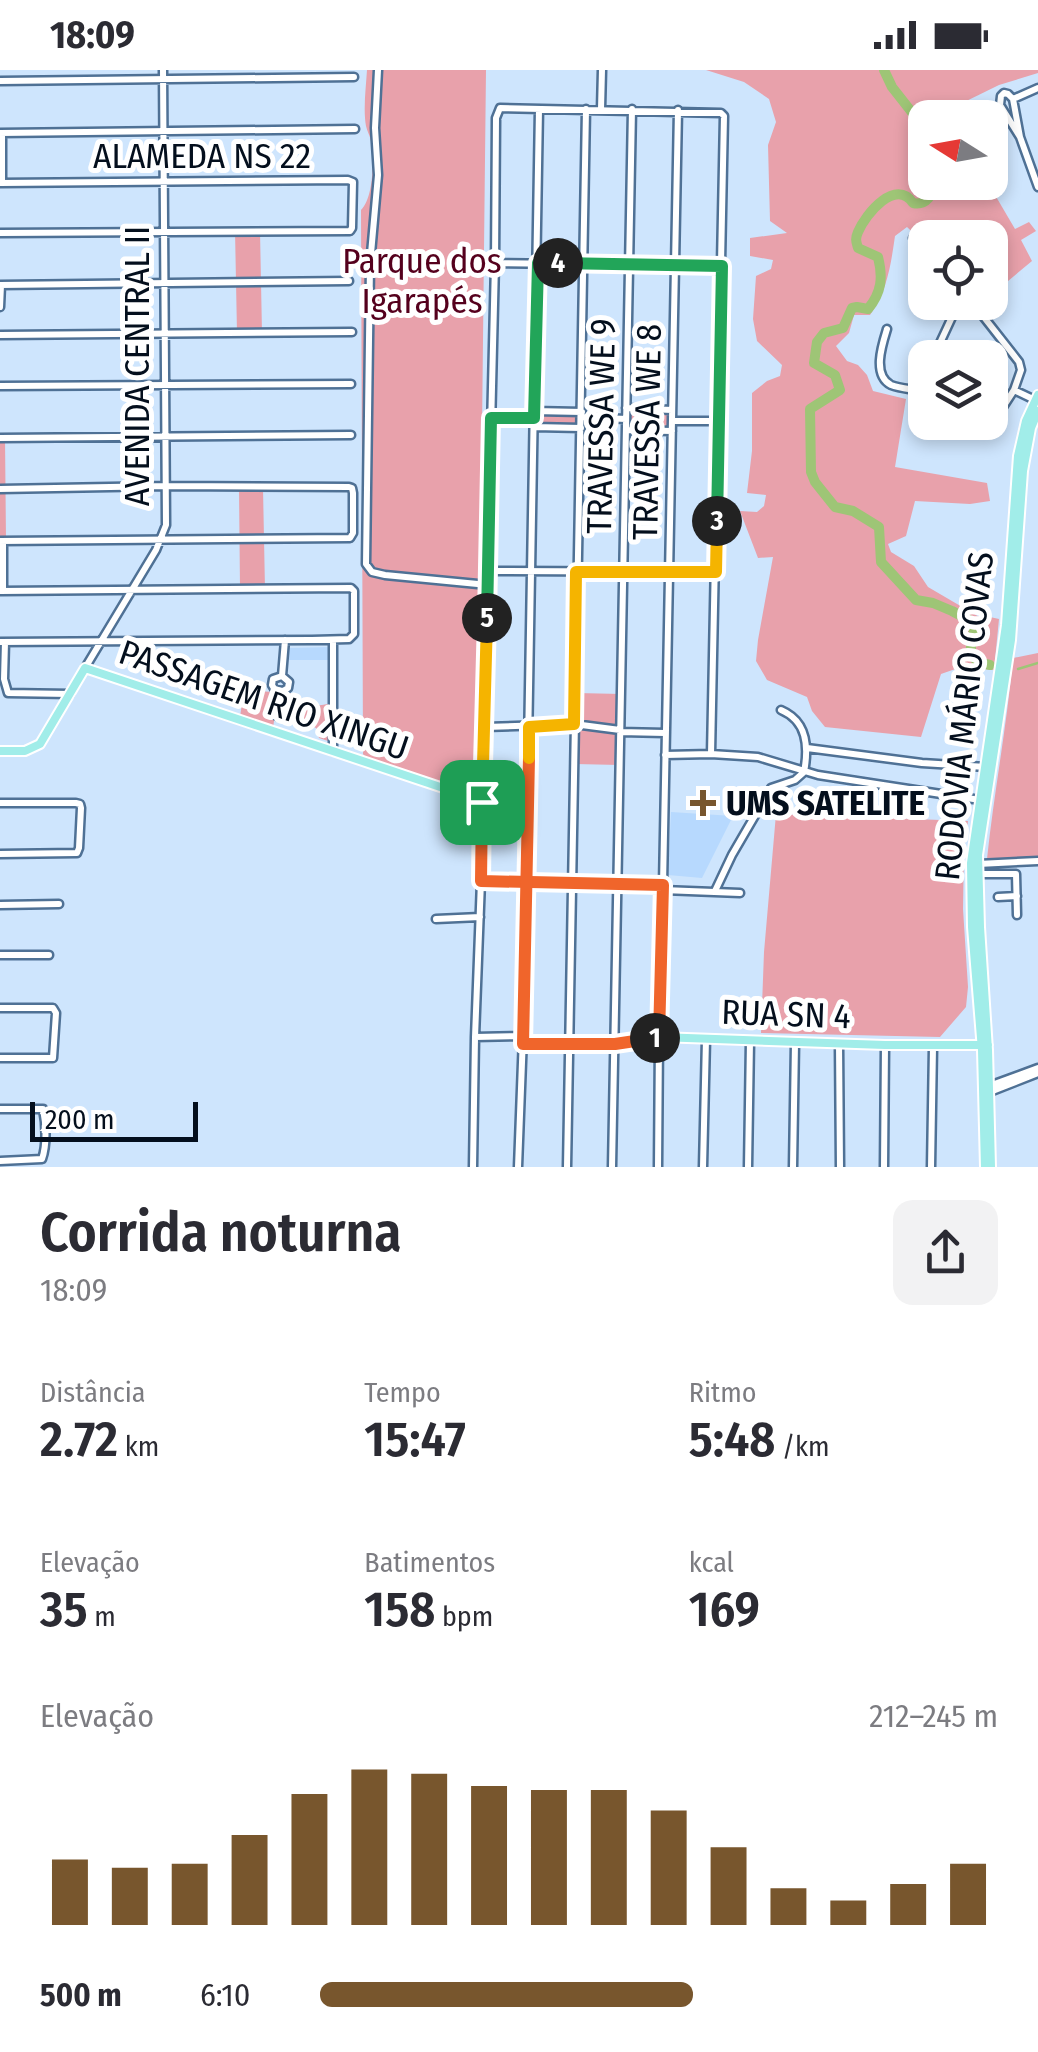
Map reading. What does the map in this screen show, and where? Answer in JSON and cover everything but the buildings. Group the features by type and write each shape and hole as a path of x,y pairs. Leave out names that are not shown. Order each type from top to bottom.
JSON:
{"main road":[{"name":"RODOVIA MÁRIO COVAS","path":"988,1167 978,869 1012,640 1022,471 1037,398"},
{"name":"RODOVIA MÁRIO COVAS","path":"988,1167 989,1089 972,927 971,864 1006,626 1015,473 1038,411"},
{"name":"PASSAGEM RIO XINGU","path":"85,668 482,802"},
{"name":"AVENIDA CENTRAL II","path":"0,751 25,751 37,746 85,668"},
{"path":"482,802 481,881 663,887 659,1037"},
{"name":"RUA SN 4","path":"659,1037 886,1046 984,1045"}],"street":[{"path":"378,70 366,564 374,573 395,577 488,586"},
{"path":"600,110 602,70"},
{"path":"0,81 163,75 354,77"},
{"name":"AVENIDA CENTRAL II","path":"85,668 166,525 163,75"},
{"path":"1013,99 1038,88"},
{"path":"1020,137 999,100 1004,93 1013,99 1020,137 1038,187"},
{"path":"482,802 496,118 500,108 678,110 724,116 711,754"},
{"path":"518,1167 539,108"},
{"name":"TRAVESSA WE 9","path":"612,1167 632,109"},
{"path":"567,1167 586,110"},
{"name":"TRAVESSA WE 8","path":"665,755 678,110"},
{"path":"1,183 1,132 355,129"},
{"name":"ALAMEDA NS 22","path":"1,183 350,180 353,192 350,231 164,232"},
{"path":"0,234 164,232"},
{"path":"495,263 722,266"},
{"path":"0,307 1,285 349,281"},
{"path":"986,320 1022,370 1008,399"},
{"path":"888,329 880,360 884,378 888,384 908,388"},
{"path":"0,335 352,332"},
{"path":"0,386 351,384"},
{"path":"1014,390 1037,398"},
{"path":"626,408 672,410"},
{"path":"491,418 626,418"},
{"path":"534,419 581,428"},
{"path":"672,421 719,421"},
{"path":"626,430 672,431"},
{"path":"0,438 351,435"},
{"path":"0,489 352,488 352,537 2,541 2,591 353,589 354,636 348,639 2,642 8,692 72,694"},
{"path":"488,571 716,572"},
{"path":"282,676 284,640"},
{"path":"333,640 333,752"},
{"path":"276,676 282,676 291,685 280,692 272,685 276,676"},
{"path":"280,692 277,716 286,719"},
{"path":"716,891 769,790 804,772 807,748 801,724 792,714 781,710"},
{"path":"484,727 574,724 665,732"},
{"path":"807,748 986,768"},
{"path":"740,893 663,887 665,755 758,758 804,772 980,800"},
{"path":"0,803 76,802 80,806 80,848 75,853 0,854"},
{"path":"978,869 1038,862"},
{"path":"978,869 1016,874 1017,915"},
{"path":"473,1167 481,881"},
{"path":"998,897 1017,896"},
{"path":"0,905 60,904"},
{"path":"436,918 480,917"},
{"path":"0,955 49,955"},
{"path":"0,1008 56,1010 53,1058 0,1058"},
{"name":"RUA SN 4","path":"475,1037 570,1045 615,1044 659,1037"},
{"path":"658,1167 659,1037"},
{"path":"703,1167 706,1039"},
{"path":"748,1167 750,1041"},
{"path":"793,1167 795,1043"},
{"path":"840,1044 840,1167"},
{"path":"884,1167 886,1046"},
{"path":"931,1167 932,1046"},
{"path":"989,1089 1038,1070"},
{"path":"0,1109 44,1111 42,1159 0,1160"}],"shaded area":[{"path":"331,647 332,660 288,660 289,648"},
{"path":"671,812 733,816 702,878 668,875"}],"green space":[{"name":"Parque dos Igarapés","path":"367,70 486,70 478,790 474,794 363,754 361,210 371,187 373,167 365,119"},
{"path":"706,70 1038,70 968,100 908,100 908,200 998,200 1015,229 1029,222 1036,231 1021,240 1032,261 1008,281 1008,220 908,220 908,228 895,236 887,277 876,306 870,315 854,315 849,333 836,346 847,361 858,365 867,375 873,391 906,399 895,467 987,483 990,501 915,501 906,536 888,544 891,552 914,566 928,587 981,618 983,611 999,619 994,670 961,667 941,674 921,737 825,727 807,697 767,680 756,661 773,557 758,558 740,511 757,512 764,506 766,495 747,493 752,393 780,376 782,365 757,341 753,319 756,276 771,269 773,260 750,256 750,238 787,233 770,221 768,145 776,122 769,99 744,82"},
{"path":"235,230 260,231 262,333 237,333"},
{"path":"629,411 669,412 668,428 628,426"},
{"path":"538,413 580,414 579,426 537,425"},
{"path":"0,438 5,438 6,540 0,540"},
{"path":"239,487 263,488 265,589 240,589"},
{"path":"1038,653 1038,859 987,859 1013,658"},
{"path":"244,690 278,694 273,728 240,717"},
{"path":"290,693 310,704 332,703 331,742 319,738 316,728 287,715"},
{"path":"576,693 622,694 620,765 575,764"},
{"path":"776,814 968,821 963,909 966,1007 940,1037 761,1033"}],"waterway":[{"path":"884,70 908,107"},
{"path":"908,198 898,194 882,201 858,232 858,248 878,257 881,271 876,297 868,309 852,308 843,328 824,333 817,342 814,363 835,375 840,390 810,409 811,472 835,507 853,511 879,527 881,562 916,600 933,603 969,620 974,629 973,656 990,665"},
{"path":"910,200 926,200"},
{"path":"1018,669 1038,663"}],"place":[{"name":"UMS SATELITE","path":"703,803"}],"route":[{"path":"482,802 481,881 526,882 663,885 659,1037 615,1044 523,1044 523,1019 526,882 529,727 574,724 576,572 716,572 722,266 538,263 534,418 491,418 482,802"}]}
